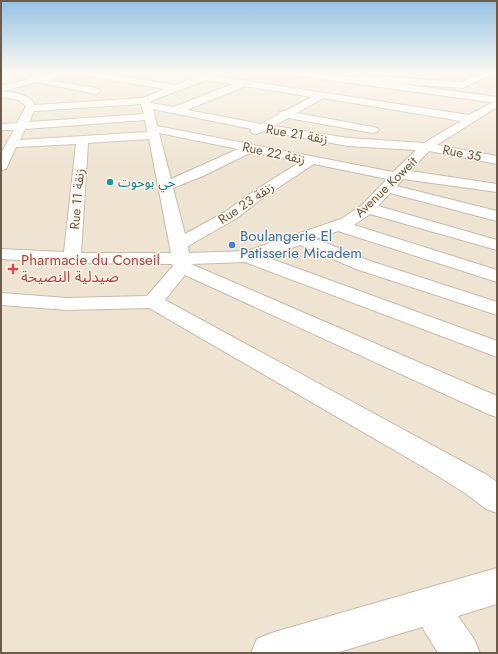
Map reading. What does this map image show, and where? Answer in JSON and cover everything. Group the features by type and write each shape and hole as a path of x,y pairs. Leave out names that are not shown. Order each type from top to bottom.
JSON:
{"street":[{"path":"1,166 8,148 31,108 31,104"},
{"path":"53,107 65,104"},
{"path":"127,104 148,114"},
{"path":"8,148 82,140 148,114 159,104"},
{"path":"174,111 193,104"},
{"path":"232,144 284,114 306,104"},
{"path":"371,104 471,119"},
{"name":"Avenue Koweit","path":"1,254 72,258 247,256 263,252 340,226 368,208 426,147 493,104"},
{"path":"31,108 53,107 148,114"},
{"path":"393,120 414,110"},
{"name":"Rue 21 زنقة","path":"148,114 174,111 262,128 348,142 426,147"},
{"path":"1,127 148,114"},
{"path":"148,114 180,257 153,302"},
{"name":"Rue 22 زنقة","path":"148,114 232,144 312,160 394,180 494,188"},
{"path":"284,114 376,128 348,142"},
{"name":"Rue 11 زنقة","path":"72,258 82,140"},
{"name":"Rue 35","path":"426,147 497,160"},
{"path":"165,186 198,173 250,148"},
{"name":"Rue 23 زنقة","path":"180,257 259,194 312,160"},
{"path":"494,188 497,169"},
{"path":"394,180 497,216"},
{"path":"368,208 497,245"},
{"path":"340,226 497,276"},
{"path":"300,239 363,265 497,309"},
{"path":"247,256 497,349"},
{"path":"180,257 497,407"},
{"path":"1,299 67,304 153,302 435,460 476,484 497,499"},
{"path":"271,653 431,607 497,586"},
{"path":"431,607 460,653"}],"shaded area":[{"path":"1,104 497,104 497,653 1,653"},
{"path":"397,104 479,104 469,114"}],"place":[{"name":"حي بوحوت","path":"110,182"},
{"name":"Boulangerie El Patisserie Micadem","path":"232,245"},
{"name":"Pharmacie du Conseil صيدلية النصيحة","path":"13,269"}]}
